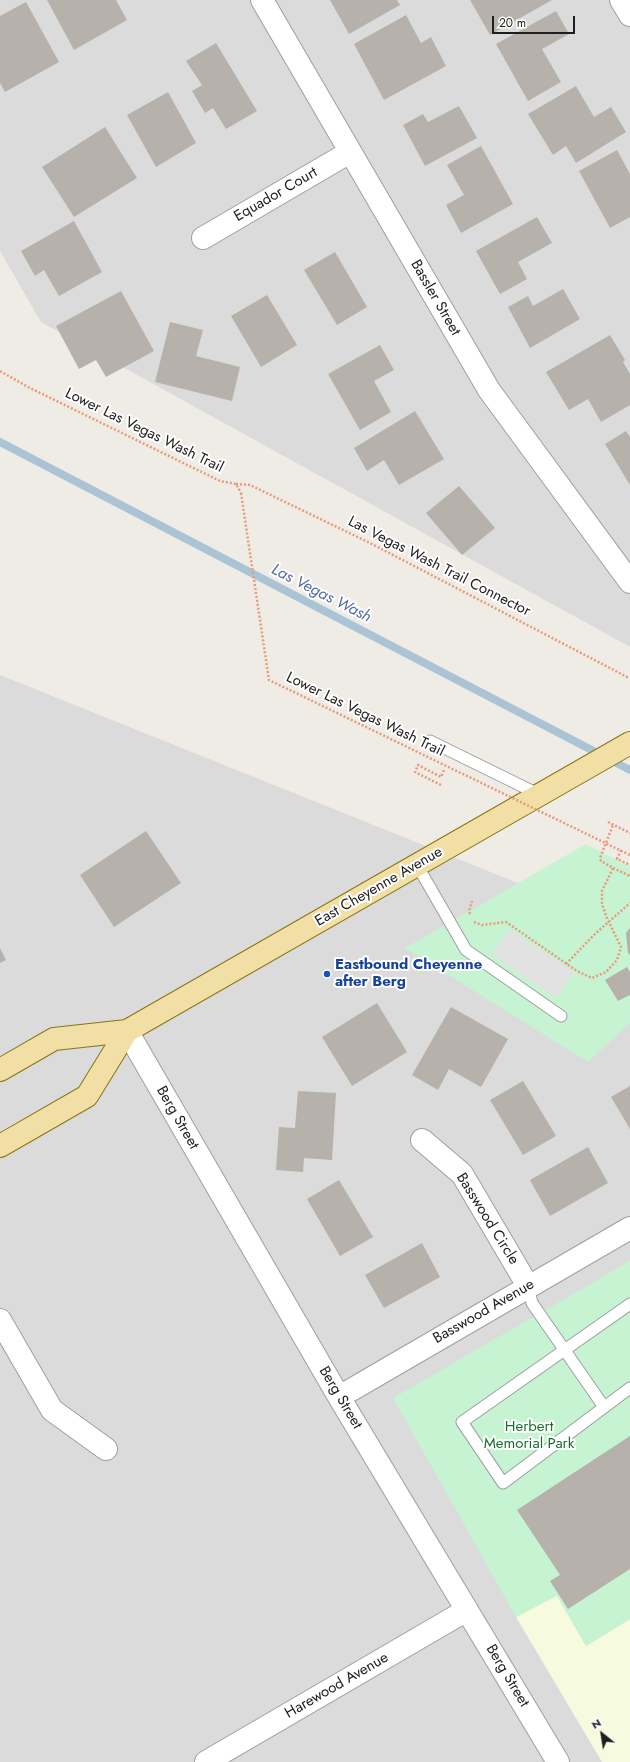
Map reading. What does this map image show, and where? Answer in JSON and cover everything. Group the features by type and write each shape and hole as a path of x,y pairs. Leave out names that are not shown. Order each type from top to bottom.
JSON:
{"main road":[{"name":"East Cheyenne Avenue","path":"0,1070 54,1039 127,1031 547,792 630,743"},
{"name":"East Cheyenne Avenue","path":"0,1146 87,1096 127,1031"}],"street":[{"name":"Bassler Street","path":"262,0 489,390 630,582"},
{"path":"621,0 630,15"},
{"name":"Equador Court","path":"203,238 350,152"},
{"name":"Berg Street","path":"127,1031 339,1397 558,1762"},
{"name":"Basswood Circle","path":"422,1140 462,1174 528,1286"},
{"name":"Basswood Avenue","path":"339,1397 630,1228"},
{"path":"0,1320 52,1410 106,1449"},
{"name":"Harewood Avenue","path":"206,1762 467,1610"}],"lane":[{"path":"430,741 547,792"},
{"path":"417,865 466,950 561,1016"},
{"path":"528,1286 532,1303 604,1407"},
{"path":"630,1304 462,1422 503,1483 630,1388"}],"path":[{"name":"Lower Las Vegas Wash Trail","path":"0,372 220,481 236,484 241,493 269,680 630,855"},
{"name":"Las Vegas Wash Trail Connector","path":"236,484 250,485 370,543 629,678"},
{"path":"441,777 418,765 415,772 441,785"},
{"path":"608,822 630,834"},
{"path":"613,825 600,858 613,868 630,876"},
{"path":"620,850 617,859 630,865"},
{"path":"472,901 469,911 475,923 482,925 506,922 577,972 592,978 606,972 617,960 621,947 602,904 602,891 613,868"},
{"path":"566,964 630,903"}],"shaded area":[{"path":"0,0 630,0 630,647 41,322 0,251"},
{"path":"0,675 630,928 630,1762 0,1762"},
{"path":"509,929 574,972 556,998 492,955"},
{"path":"557,1595 586,1646 630,1619 630,1762 602,1762 516,1617"}],"green space":[{"path":"586,844 630,867 630,1023 588,1062 405,948"},
{"name":"Herbert Memorial Park","path":"630,1261 630,1619 586,1646 557,1596 516,1617 393,1398"}],"building":[{"path":"47,0 116,0 127,20 74,50"},
{"path":"330,0 397,0 400,5 349,34"},
{"path":"470,0 552,0 490,35"},
{"path":"26,2 59,62 5,92 0,83 0,16"},
{"path":"556,11 569,34 542,49 561,82 528,101 496,44"},
{"path":"406,15 421,43 431,37 446,66 384,100 354,44"},
{"path":"216,43 257,111 226,129 213,108 205,113 192,91 202,85 186,61"},
{"path":"576,86 594,117 611,107 626,132 576,163 566,146 553,155 528,114"},
{"path":"168,92 196,143 156,167 127,115"},
{"path":"459,106 477,138 425,166 403,125 423,114 428,122"},
{"path":"105,127 137,178 74,217 42,167"},
{"path":"481,146 513,204 461,233 446,205 464,195 447,165"},
{"path":"617,150 630,174 630,217 610,228 579,171"},
{"path":"537,217 552,243 518,262 527,279 500,294 476,251"},
{"path":"74,221 102,272 59,296 44,270 35,276 21,251"},
{"path":"335,252 367,307 337,325 304,270"},
{"path":"563,289 580,319 530,348 508,307 528,296 533,306"},
{"path":"121,291 154,351 106,377 96,360 79,369 56,326"},
{"path":"267,295 297,345 261,367 231,316"},
{"path":"170,322 203,330 196,356 240,367 232,401 155,382"},
{"path":"610,335 625,360 623,362 630,374 630,405 601,422 588,399 569,410 546,372"},
{"path":"380,345 394,370 374,381 391,412 360,430 328,374"},
{"path":"415,411 444,459 399,485 384,460 367,471 354,448"},
{"path":"626,431 630,437 630,485 605,444"},
{"path":"459,486 495,528 462,555 426,513"},
{"path":"146,831 181,883 114,927 80,875"},
{"path":"630,928 630,955 628,953 626,933"},
{"path":"0,948 6,960 0,963"},
{"path":"627,967 630,972 630,995 618,1001 605,980"},
{"path":"377,1003 407,1052 352,1086 322,1037"},
{"path":"451,1007 508,1039 481,1087 449,1069 438,1090 412,1075"},
{"path":"523,1081 556,1136 523,1155 490,1100"},
{"path":"630,1086 630,1129 611,1097"},
{"path":"298,1091 336,1093 332,1160 304,1158 303,1172 276,1170 279,1127 295,1128"},
{"path":"588,1147 608,1183 550,1216 530,1180"},
{"path":"339,1180 373,1237 340,1256 307,1199"},
{"path":"422,1243 440,1277 384,1308 365,1275"},
{"path":"630,1436 630,1569 568,1609 550,1581 560,1575 517,1510"}],"waterway":[{"name":"Las Vegas Wash","path":"0,442 630,770"}],"place":[{"name":"Eastbound Cheyenne after Berg","path":"327,974"}]}
